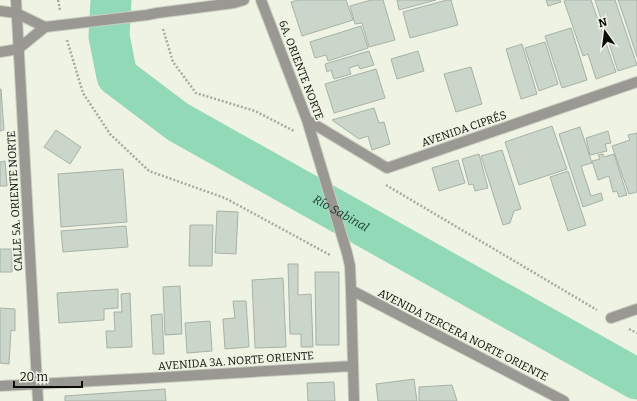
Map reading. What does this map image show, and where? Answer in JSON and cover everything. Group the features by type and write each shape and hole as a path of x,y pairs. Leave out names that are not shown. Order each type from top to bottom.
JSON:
{"street":[{"name":"CALLE 5A. ORIENTE NORTE","path":"16,0 38,401"},
{"path":"0,11 16,13 45,26 147,15 234,3 244,0"},
{"name":"6A. ORIENTE NORTE","path":"261,0 307,120 347,253 350,266 354,401"},
{"path":"0,52 18,49 45,26"},
{"name":"AVENIDA CIPRÉS","path":"307,120 387,168 637,82"},
{"name":"AVENIDA TERCERA NORTE ORIENTE","path":"351,290 564,401"},
{"path":"611,318 637,308"},
{"name":"AVENIDA 3A. NORTE ORIENTE","path":"0,386 353,366"}],"path":[{"path":"157,13 173,62 196,93 255,111 315,146"},
{"path":"67,24 83,92 110,134 149,171 225,198 350,266"},
{"path":"382,183 637,333"}],"building":[{"path":"298,0 346,0 353,20 302,36 291,2"},
{"path":"371,0 383,0 395,40 369,47 362,23 355,24 350,6"},
{"path":"397,0 436,0 399,10"},
{"path":"451,0 458,25 410,38 403,12"},
{"path":"546,0 560,0 561,2 548,6"},
{"path":"591,0 616,72 596,79 588,54 583,56 564,1"},
{"path":"595,0 615,0 637,65 618,71"},
{"path":"618,0 637,0 637,57 626,23"},
{"path":"361,26 368,48 328,61 326,55 315,58 310,42"},
{"path":"571,28 587,80 562,88 545,36"},
{"path":"545,42 558,84 539,91 525,48"},
{"path":"522,44 537,94 521,99 506,49"},
{"path":"369,51 374,65 360,69 358,65 349,68 351,74 334,79 331,70 327,72 325,64"},
{"path":"418,51 424,71 397,79 391,59"},
{"path":"471,67 482,104 456,112 444,74"},
{"path":"376,69 385,98 334,113 325,84"},
{"path":"0,89 4,130 0,131"},
{"path":"374,108 379,123 384,122 390,144 372,150 368,136 359,139 332,120"},
{"path":"552,126 567,169 519,185 505,142"},
{"path":"580,127 592,163 581,166 591,196 601,193 603,200 583,207 559,134"},
{"path":"56,130 81,147 70,164 44,147"},
{"path":"608,131 611,143 605,144 607,151 590,155 586,138"},
{"path":"637,133 637,192 629,194 612,146 630,140 628,135"},
{"path":"502,150 521,209 514,211 510,223 503,225 481,156"},
{"path":"479,154 488,188 475,191 473,184 469,185 462,159"},
{"path":"603,154 604,157 614,154 627,195 619,197 617,191 613,192 609,176 598,180 592,161 600,159 598,155"},
{"path":"458,160 465,183 439,191 432,168"},
{"path":"5,161 7,186 0,186 0,162"},
{"path":"123,169 127,222 61,227 58,174"},
{"path":"568,171 586,225 568,231 550,177"},
{"path":"217,211 238,212 236,254 215,253"},
{"path":"190,225 213,225 212,266 189,266"},
{"path":"126,226 128,247 63,252 61,231"},
{"path":"0,249 12,249 12,272 0,272"},
{"path":"288,264 298,264 298,295 311,294 313,347 301,347 301,334 290,334"},
{"path":"315,272 339,272 339,345 316,345"},
{"path":"283,278 286,347 255,348 252,280"},
{"path":"180,286 182,334 165,335 163,287"},
{"path":"118,289 118,308 104,309 104,320 59,323 57,293"},
{"path":"130,293 132,347 107,348 106,331 115,331 114,312 122,312 121,294"},
{"path":"233,301 246,301 249,347 225,349 223,319 235,318"},
{"path":"0,308 15,309 15,331 11,330 9,364 0,363"},
{"path":"162,314 164,354 153,354 151,315"},
{"path":"210,321 212,351 187,353 185,323"},
{"path":"414,379 417,401 378,401 376,384"},
{"path":"334,382 335,401 308,401 307,383"},
{"path":"452,385 457,401 419,401 419,387"},
{"path":"165,389 166,401 65,401 65,396"}],"waterway":[{"name":"Río Sabinal","path":"111,0 109,36 117,76 178,122 637,379"}]}
